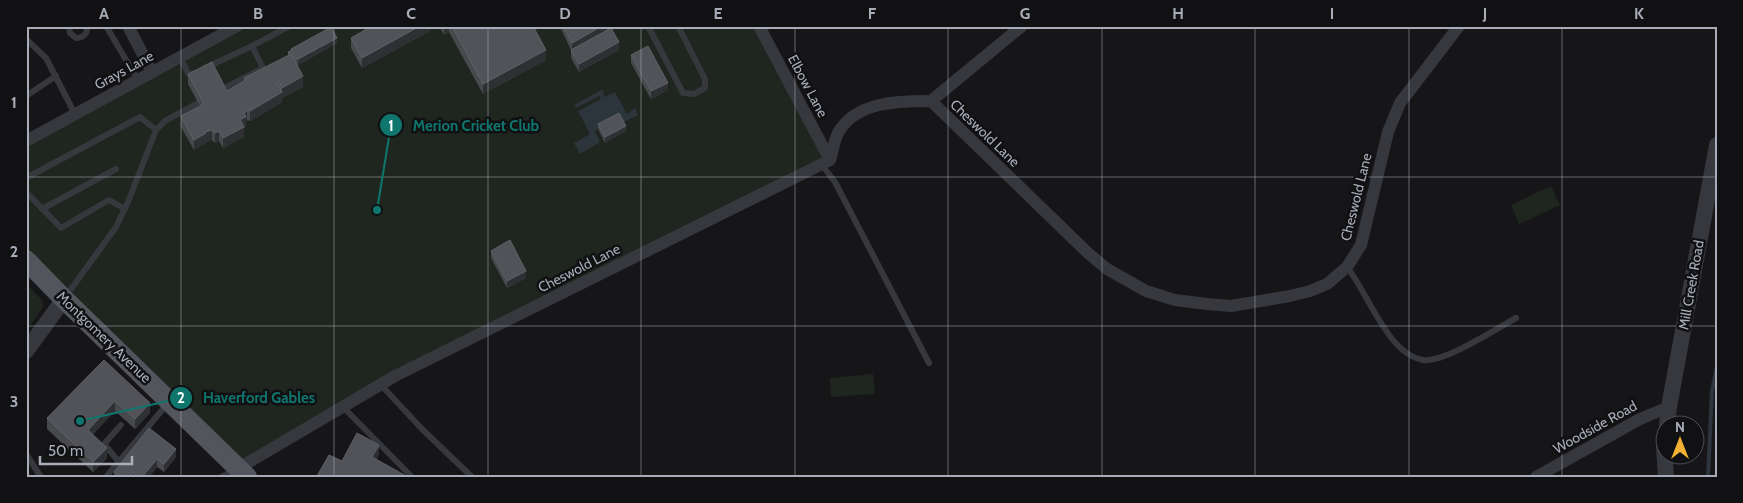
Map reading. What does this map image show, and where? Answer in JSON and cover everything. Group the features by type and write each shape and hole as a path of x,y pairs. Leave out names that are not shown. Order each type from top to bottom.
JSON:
{"main road":[{"name":"Montgomery Avenue","path":"26,260 170,401 236,474"}],"street":[{"path":"128,26 152,72"},
{"name":"Grays Lane","path":"26,141 237,26"},
{"name":"Elbow Lane","path":"759,26 826,162"},
{"path":"930,101 1022,26"},
{"name":"Cheswold Lane","path":"236,474 380,385 826,162 838,134 851,118 888,102 930,101 1088,253 1107,269 1146,291 1175,300 1231,306 1310,291 1327,284 1347,267 1361,245 1388,132 1400,103 1459,26"},
{"name":"Mill Creek Road","path":"1668,416 1717,145"},
{"path":"26,351 64,299"},
{"name":"Woodside Road","path":"1536,477 1640,419 1669,406"}],"lane":[{"path":"69,26 70,33 76,38 87,33 87,26"},
{"path":"106,26 138,80"},
{"path":"180,57 190,75 290,26"},
{"path":"648,26 683,93 694,94 704,88 705,79 678,26"},
{"path":"26,39 46,58 75,114"},
{"path":"221,90 263,68 252,46"},
{"path":"26,96 56,76"},
{"path":"64,299 116,227 126,209 156,130 165,122 198,103"},
{"path":"26,178 140,117 156,130"},
{"path":"826,162 929,363"},
{"path":"42,209 116,169"},
{"path":"26,192 60,228 109,200 126,209"},
{"path":"1347,267 1358,282 1385,330 1399,347 1410,355 1424,360 1445,356 1516,318"},
{"path":"380,385 472,477"},
{"path":"106,477 170,401"},
{"path":"343,407 412,477"},
{"path":"119,462 104,444 121,426"},
{"path":"26,454 41,477"}],"shaded area":[{"path":"241,26 759,26 830,160 395,376 239,468 26,257 26,142"},
{"path":"603,89 604,97 615,92 627,114 635,108 638,115 622,123 619,119 595,131 600,142 580,154 574,143 590,134 578,111 601,99 599,96 576,108 574,105"},
{"path":"1551,186 1560,205 1519,224 1511,205"},
{"path":"26,284 42,300 43,307 26,332"},
{"path":"873,374 875,394 831,397 830,378"}],"building":[{"path":"372,26 420,26 362,58 351,38"},
{"path":"452,26 533,26 546,50 483,84"},
{"path":"563,26 602,26 572,43"},
{"path":"331,27 337,38 298,59 294,59 288,52 291,49"},
{"path":"611,28 619,42 579,64 571,50"},
{"path":"648,46 668,83 651,91 631,55"},
{"path":"291,54 303,76 282,88 279,81 277,82 282,92 250,111 247,109 244,113 246,117 239,120 244,127 223,138 219,131 215,133 212,130 205,132 194,140 181,116 204,104 188,74 212,62 227,91 246,80 244,78"},
{"path":"619,113 626,126 605,137 598,124"},
{"path":"510,240 526,271 507,281 491,251"},
{"path":"104,360 150,403 135,419 115,401 88,430 107,448 93,462 47,418"},
{"path":"149,428 176,449 164,464 157,459 142,477 138,477 133,472 129,477 120,477 114,472"},
{"path":"357,433 379,445 372,457 408,477 317,476 329,455 342,461"}],"waterway":[{"path":"1708,477 1712,391 1717,366"}],"place":[{"name":"Merion Cricket Club","path":"377,210"},
{"name":"Haverford Gables","path":"80,421"}]}
